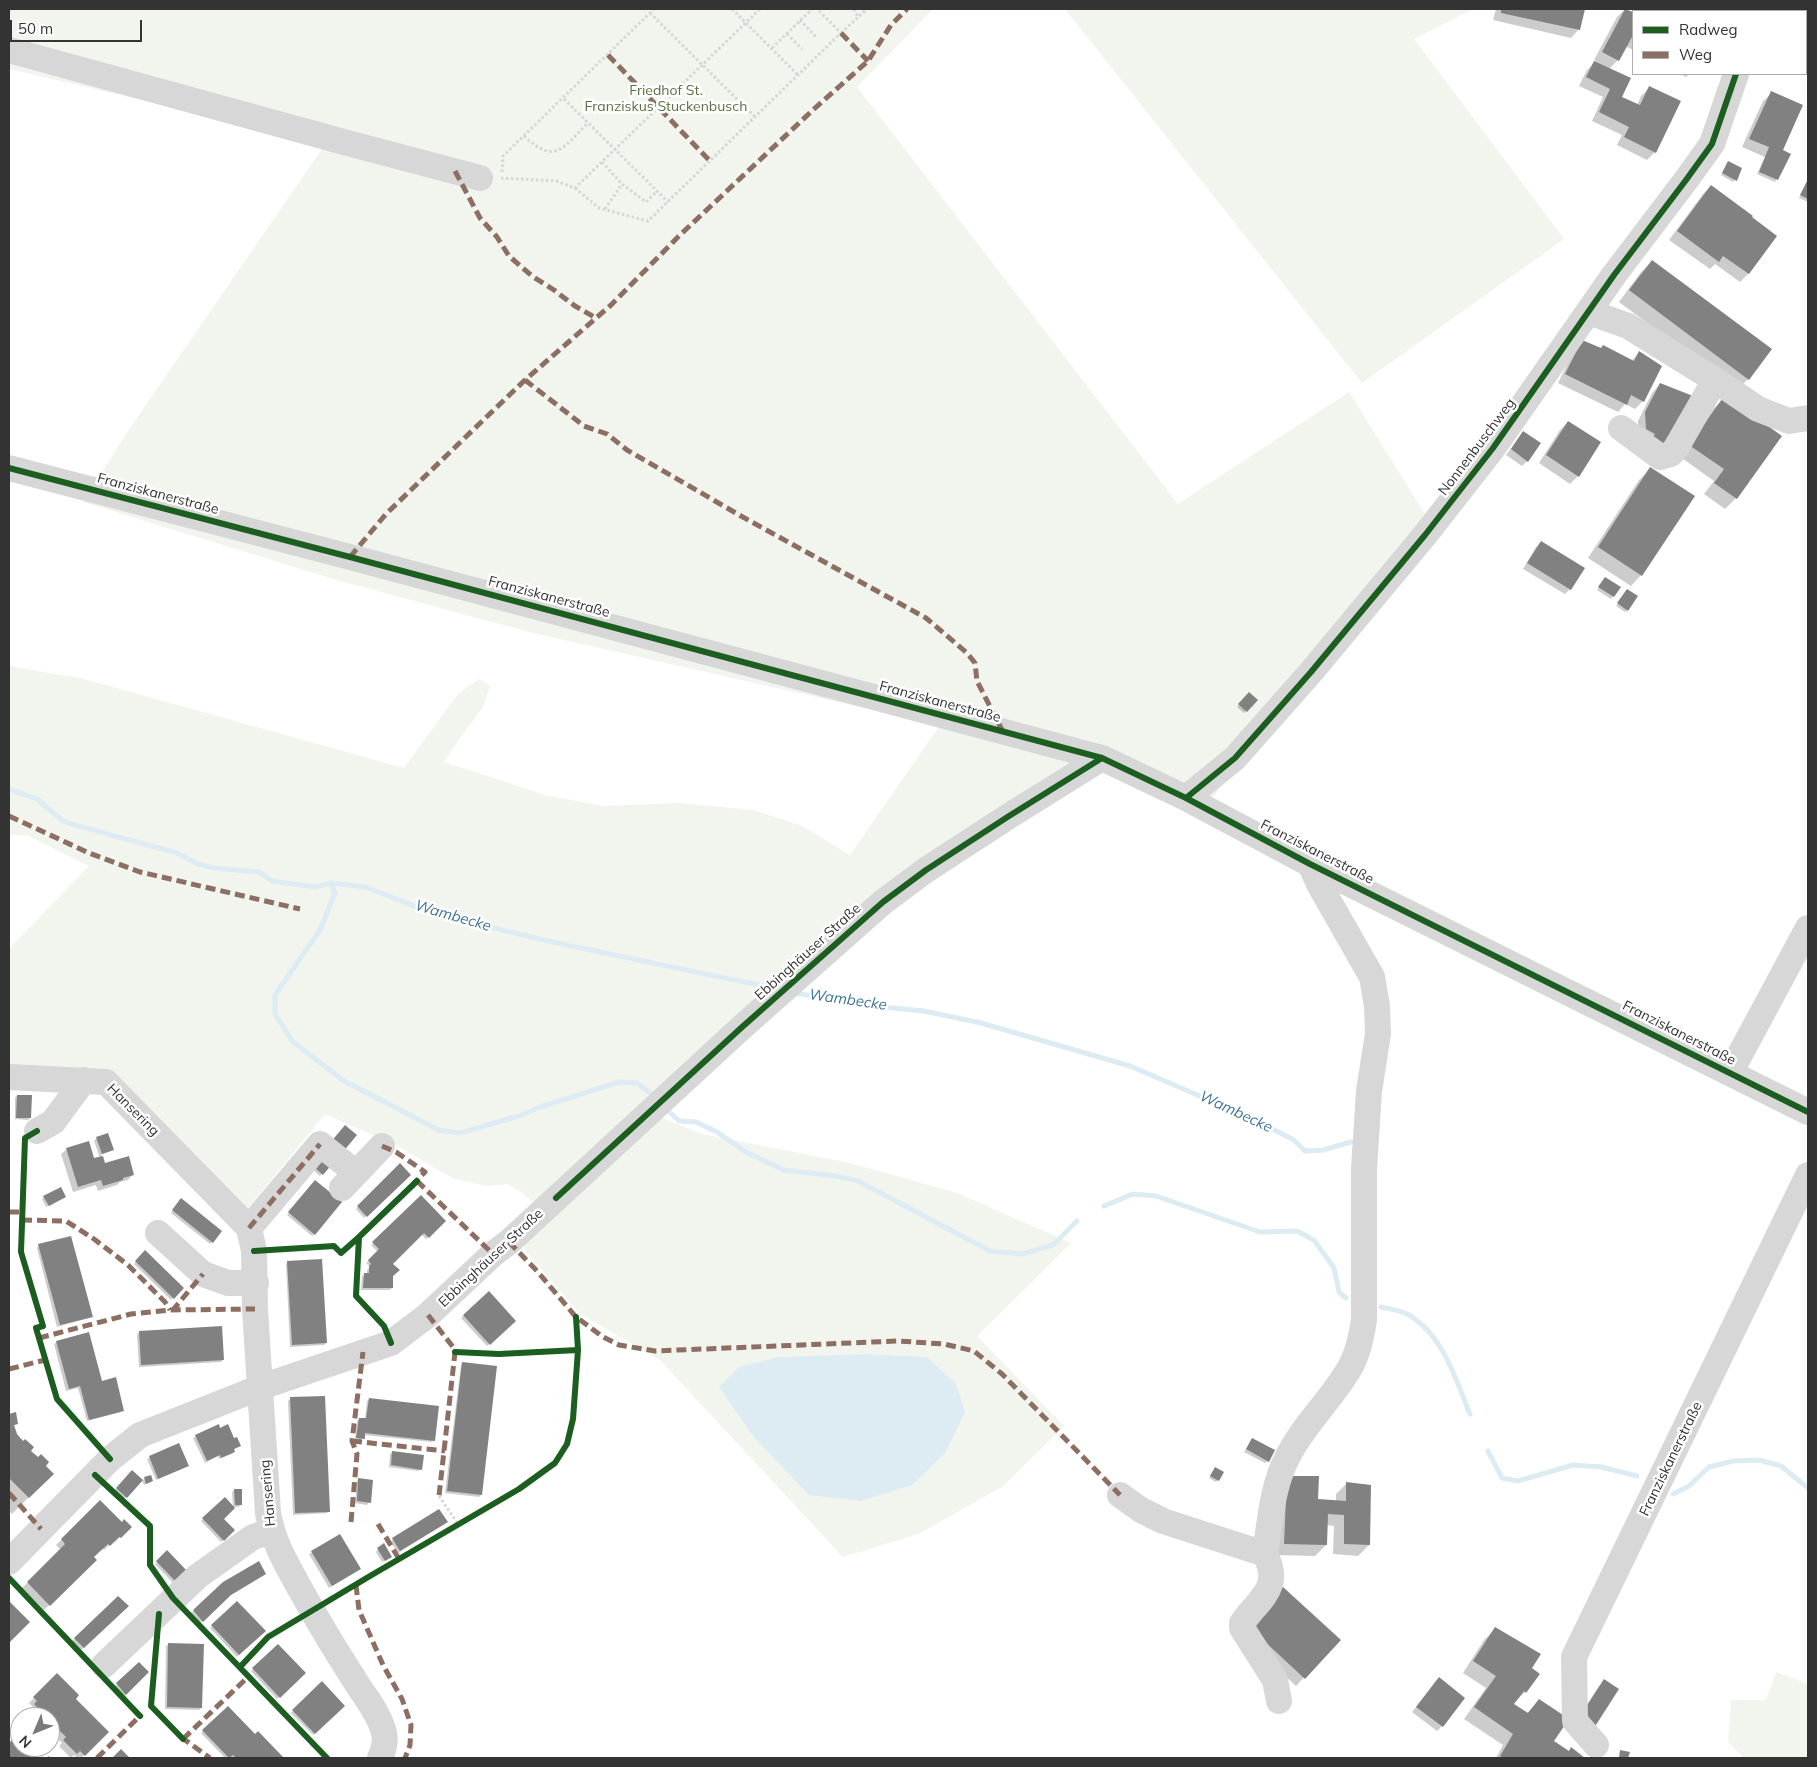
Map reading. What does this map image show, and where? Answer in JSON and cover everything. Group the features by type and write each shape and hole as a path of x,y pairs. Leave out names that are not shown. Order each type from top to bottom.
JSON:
{"street":[{"path":"9,50 344,142 491,178"},
{"name":"Nonnenbuschweg","path":"1186,798 1235,758 1324,657 1425,535 1493,448 1614,274 1712,144 1736,75"},
{"path":"1589,312 1628,326 1716,380 1758,409 1789,422 1808,418"},
{"path":"1621,428 1660,457 1671,454 1716,380"},
{"name":"Franziskanerstraße","path":"9,468 1102,758 1186,798 1310,864 1808,1112"},
{"name":"Ebbinghäuser Straße","path":"9,1562 110,1459 140,1435 261,1387 391,1343 428,1315 883,902 926,870 1102,758"},
{"name":"Franziskanerstraße","path":"1265,1554 1275,1487 1286,1458 1304,1430 1347,1373 1360,1344 1364,1320 1364,1169 1369,1091 1378,1034 1377,1006 1372,977 1319,884 1310,864"},
{"path":"1730,1073 1808,928"},
{"name":"Hansering","path":"9,1077 106,1082 249,1228 254,1251 255,1309 268,1513 271,1531 280,1553 312,1610 354,1680 375,1710 384,1731 385,1746 380,1758"},
{"path":"37,1131 53,1122 84,1080"},
{"path":"249,1228 320,1144 349,1181 382,1146"},
{"name":"Franziskanerstraße","path":"1596,1744 1575,1720 1574,1657 1808,1175"},
{"path":"158,1233 203,1274 228,1283 256,1283"},
{"path":"1120,1495 1140,1510 1163,1521 1265,1554 1272,1566 1273,1578 1269,1589 1242,1623 1242,1628 1275,1680 1279,1701"},
{"path":"104,1665 198,1576 253,1537 271,1531"}],"path":[{"path":"654,9 564,99 503,156 491,178 556,181 575,188 599,208 648,221 867,9"},
{"path":"732,9 798,75"},
{"path":"575,188 760,9"},
{"path":"772,48 812,9"},
{"path":"817,9 841,33"},
{"path":"854,9 858,17"},
{"path":"650,13 755,117"},
{"path":"800,20 816,37"},
{"path":"786,34 802,49"},
{"path":"564,99 668,202"},
{"path":"524,136 537,148 550,153 563,147 588,123"},
{"path":"602,162 622,184 646,202 657,191"},
{"path":"605,209 622,184"},
{"path":"439,1496 458,1524"}],"green space":[{"name":"Friedhof St. Franziskus Stuckenbusch","path":"9,9 933,9 857,87 1178,504 1349,392 1438,535 1222,784 1210,802 1101,768 903,893 655,1115 702,1134 850,1163 957,1193 1071,1243 977,1336 1064,1426 1002,1487 918,1534 843,1557 660,1360 579,1313 524,1249 524,1237 546,1213 520,1191 507,1184 488,1186 454,1179 396,1145 325,1114 247,1209 145,1107 9,1069 9,949 89,866 27,835 9,835 9,666 84,679 404,768 458,694 479,679 490,686 483,707 444,762 545,795 603,806 679,803 753,810 802,826 850,855 940,725 529,632 337,580 83,502 126,434 326,143 9,69","holes":["867,1354 927,1357 778,1357"]},
{"path":"1065,9 1473,9 1414,39 1564,239 1362,383"},
{"path":"1776,1672 1808,1684 1808,1758 1744,1758 1728,1742 1731,1700 1766,1700"}],"shaded area":[{"path":"867,1354 927,1357 956,1384 965,1412 945,1453 912,1485 861,1501 809,1495 753,1436 719,1387 739,1367 778,1357"}],"building":[{"path":"1501,9 1585,9 1580,30 1501,13"},
{"path":"1625,9 1632,12 1632,37 1619,61 1602,52"},
{"path":"1594,61 1631,78 1622,97 1640,105 1649,86 1681,101 1656,153 1624,137 1629,127 1599,112 1610,89 1586,77"},
{"path":"1771,91 1803,105 1783,150 1791,154 1778,180 1759,172 1769,147 1749,139"},
{"path":"1728,161 1742,168 1737,181 1722,173"},
{"path":"1808,179 1808,199 1800,195"},
{"path":"1711,185 1777,236 1749,274 1723,256 1719,262 1677,231"},
{"path":"1652,260 1772,349 1749,380 1629,290"},
{"path":"1582,340 1601,348 1603,345 1634,361 1639,351 1662,366 1644,402 1631,395 1627,405 1565,374"},
{"path":"1660,383 1693,396 1667,445 1652,439 1655,434 1646,429 1645,412"},
{"path":"1725,395 1782,436 1737,499 1714,483 1724,469 1689,445"},
{"path":"1568,421 1601,442 1579,477 1546,455"},
{"path":"1523,431 1541,443 1528,462 1511,449"},
{"path":"1650,467 1695,496 1642,576 1598,547"},
{"path":"1541,541 1585,568 1571,590 1527,563"},
{"path":"1605,577 1621,587 1614,597 1598,587"},
{"path":"1627,589 1638,596 1628,611 1617,603"},
{"path":"1249,692 1258,700 1247,712 1238,704"},
{"path":"17,1095 32,1095 31,1118 16,1118"},
{"path":"345,1125 357,1135 342,1153 330,1143"},
{"path":"108,1133 114,1150 102,1154 96,1137"},
{"path":"89,1141 94,1158 103,1156 105,1163 129,1156 134,1175 103,1186 101,1180 78,1187 66,1148"},
{"path":"322,1154 333,1163 323,1175 312,1165"},
{"path":"400,1163 411,1175 367,1217 357,1206"},
{"path":"315,1180 342,1202 315,1235 288,1212"},
{"path":"61,1187 66,1197 49,1206 43,1196"},
{"path":"421,1195 446,1221 429,1238 424,1233 393,1264 400,1270 393,1276 393,1288 363,1288 364,1273 369,1273 369,1266 371,1264 368,1260 379,1249 372,1242"},
{"path":"181,1198 222,1231 213,1243 172,1210"},
{"path":"71,1236 93,1317 60,1325 38,1244"},
{"path":"145,1250 184,1288 174,1299 135,1261"},
{"path":"322,1259 327,1343 292,1345 287,1261"},
{"path":"489,1291 516,1321 490,1345 463,1315"},
{"path":"222,1326 224,1360 141,1365 139,1331"},
{"path":"89,1332 102,1381 116,1377 124,1411 89,1420 80,1386 69,1389 56,1341"},
{"path":"462,1362 497,1366 482,1495 447,1491"},
{"path":"325,1396 330,1512 295,1513 290,1397"},
{"path":"369,1398 439,1406 435,1441 365,1433 365,1439 356,1438 359,1418 366,1418"},
{"path":"16,1412 18,1424 14,1425 17,1434 23,1441 25,1439 34,1447 31,1451 38,1457 41,1454 49,1462 46,1466 54,1474 29,1498 9,1478 9,1414"},
{"path":"219,1424 220,1428 228,1424 234,1438 237,1437 241,1446 234,1449 235,1452 221,1458 220,1455 207,1461 195,1435"},
{"path":"1252,1438 1275,1450 1269,1462 1246,1449"},
{"path":"179,1443 189,1466 158,1479 149,1456"},
{"path":"392,1451 424,1455 422,1470 391,1465"},
{"path":"1215,1467 1224,1472 1219,1481 1210,1476"},
{"path":"132,1470 143,1480 127,1498 116,1488"},
{"path":"151,1475 153,1481 146,1484 144,1477"},
{"path":"1287,1476 1319,1476 1318,1499 1346,1501 1346,1482 1371,1485 1370,1545 1344,1544 1344,1515 1328,1514 1327,1545 1284,1544"},
{"path":"358,1478 373,1480 371,1503 357,1501"},
{"path":"234,1489 242,1489 242,1505 235,1505"},
{"path":"225,1497 235,1508 224,1519 235,1530 224,1541 202,1518"},
{"path":"100,1500 122,1522 124,1519 132,1527 121,1538 119,1537 110,1546 108,1544 94,1557 97,1560 50,1606 27,1582 65,1544 61,1539"},
{"path":"439,1509 448,1522 400,1551 392,1538"},
{"path":"340,1534 361,1569 332,1586 311,1551"},
{"path":"384,1543 392,1557 385,1561 377,1548"},
{"path":"167,1550 189,1573 178,1584 156,1561"},
{"path":"259,1561 266,1574 231,1595 203,1622 193,1610 223,1582"},
{"path":"1283,1587 1341,1640 1305,1679 1247,1625"},
{"path":"118,1596 129,1606 84,1648 74,1638"},
{"path":"9,1601 30,1622 9,1643"},
{"path":"237,1601 266,1631 239,1655 211,1625"},
{"path":"1495,1627 1541,1654 1532,1668 1540,1674 1526,1693 1524,1691 1514,1704 1528,1713 1539,1699 1569,1719 1554,1741 1569,1751 1571,1747 1585,1758 1503,1758 1500,1756 1513,1734 1474,1707 1496,1676 1473,1661"},
{"path":"168,1643 204,1644 202,1708 167,1707"},
{"path":"278,1644 306,1673 280,1698 252,1668"},
{"path":"139,1662 149,1672 126,1695 116,1683"},
{"path":"57,1673 79,1695 76,1699 109,1732 85,1756 80,1751 77,1754 63,1740 66,1737 60,1731 60,1707 37,1707 34,1704 37,1701 33,1697"},
{"path":"1439,1677 1465,1698 1443,1727 1416,1707"},
{"path":"1604,1679 1619,1689 1594,1728 1579,1718"},
{"path":"322,1681 345,1706 315,1734 292,1710"},
{"path":"228,1706 255,1734 258,1731 284,1758 236,1758 233,1755 229,1758 202,1730"},
{"path":"9,1743 10,1757 37,1758 9,1758"},
{"path":"121,1749 130,1758 112,1758"},
{"path":"1620,1750 1630,1752 1628,1758 1619,1758"}],"waterway":[{"name":"Wambecke","path":"9,789 37,799 63,821 177,853 198,864 213,868 259,872 272,881 315,887 331,883 365,887 438,915 557,943 773,988"},
{"name":"Wambecke","path":"331,883 335,893 320,930 275,995 275,1014 292,1041 344,1081 439,1130 460,1133 519,1116 540,1107 619,1082 637,1083 654,1096"},
{"name":"Wambecke","path":"794,993 883,1007 924,1011 981,1023 1130,1066 1251,1118 1294,1140 1305,1151 1323,1150 1351,1142"},
{"name":"Wambecke","path":"665,1108 679,1121 696,1122 717,1132 746,1152 784,1170 835,1176 858,1181 990,1251 1022,1254 1053,1245 1077,1221"},
{"name":"Wambecke","path":"1104,1206 1133,1194 1156,1196 1260,1232 1297,1231 1314,1240 1334,1268 1339,1292 1346,1298"},
{"name":"Wambecke","path":"1381,1307 1407,1314 1430,1333 1439,1345 1453,1372 1470,1414"},
{"name":"Wambecke","path":"1488,1451 1502,1478 1518,1481 1573,1465 1601,1467 1637,1476"},
{"name":"Wambecke","path":"1673,1494 1689,1486 1709,1467 1733,1461 1759,1460 1781,1466 1808,1488"}],"marked path":[{"path":"350,557 386,514 525,380 611,305 680,235 868,61 891,25 907,9"},
{"path":"841,33 868,61"},
{"path":"608,55 710,161"},
{"path":"455,171 480,218 497,237 509,256 532,276 596,318"},
{"path":"525,380 584,426 607,434 627,450 741,516 926,618 967,653 975,663 977,681 1003,732"},
{"path":"9,816 89,853 140,872 300,909"},
{"path":"249,1228 320,1144"},
{"path":"382,1146 396,1152 425,1172 413,1184"},
{"path":"417,1181 493,1254"},
{"path":"9,1212 22,1212"},
{"path":"22,1220 66,1221 94,1239 128,1265 165,1302 170,1310"},
{"path":"509,1242 537,1271 576,1317 603,1337 619,1345 655,1351 898,1341 944,1344 974,1351 1002,1374 1120,1495"},
{"path":"172,1311 203,1274"},
{"path":"39,1338 131,1314 170,1310 255,1309"},
{"path":"428,1315 455,1352 439,1496"},
{"path":"351,1522 357,1454 352,1441 363,1352"},
{"path":"9,1369 45,1360"},
{"path":"352,1441 445,1451"},
{"path":"9,1493 41,1529"},
{"path":"378,1524 399,1559"},
{"path":"356,1585 359,1610 383,1665 402,1699 411,1725 410,1745 405,1758"},
{"path":"183,1739 249,1676"},
{"path":"97,1758 142,1714"},
{"path":"181,1737 210,1758"}],"cycle path":[{"path":"1186,798 1235,758 1311,672 1425,535 1493,448 1614,275 1712,144 1736,75"},
{"path":"9,468 1102,758 1186,798 1310,864 1808,1112"},
{"path":"556,1198 741,1028 883,902 926,870 1102,758"},
{"path":"37,1131 25,1138 21,1252 43,1326 36,1328 57,1399 110,1459"},
{"path":"391,1343 384,1326 356,1296 359,1237 417,1181"},
{"path":"254,1251 334,1246 341,1253 359,1237"},
{"path":"240,1667 268,1637 519,1489 555,1463 567,1444 573,1419 578,1350 576,1317"},
{"path":"455,1352 499,1354 578,1350"},
{"path":"95,1475 150,1526 150,1565 173,1598 327,1758"},
{"path":"9,1578 140,1716"},
{"path":"159,1614 151,1706 183,1739"}]}
